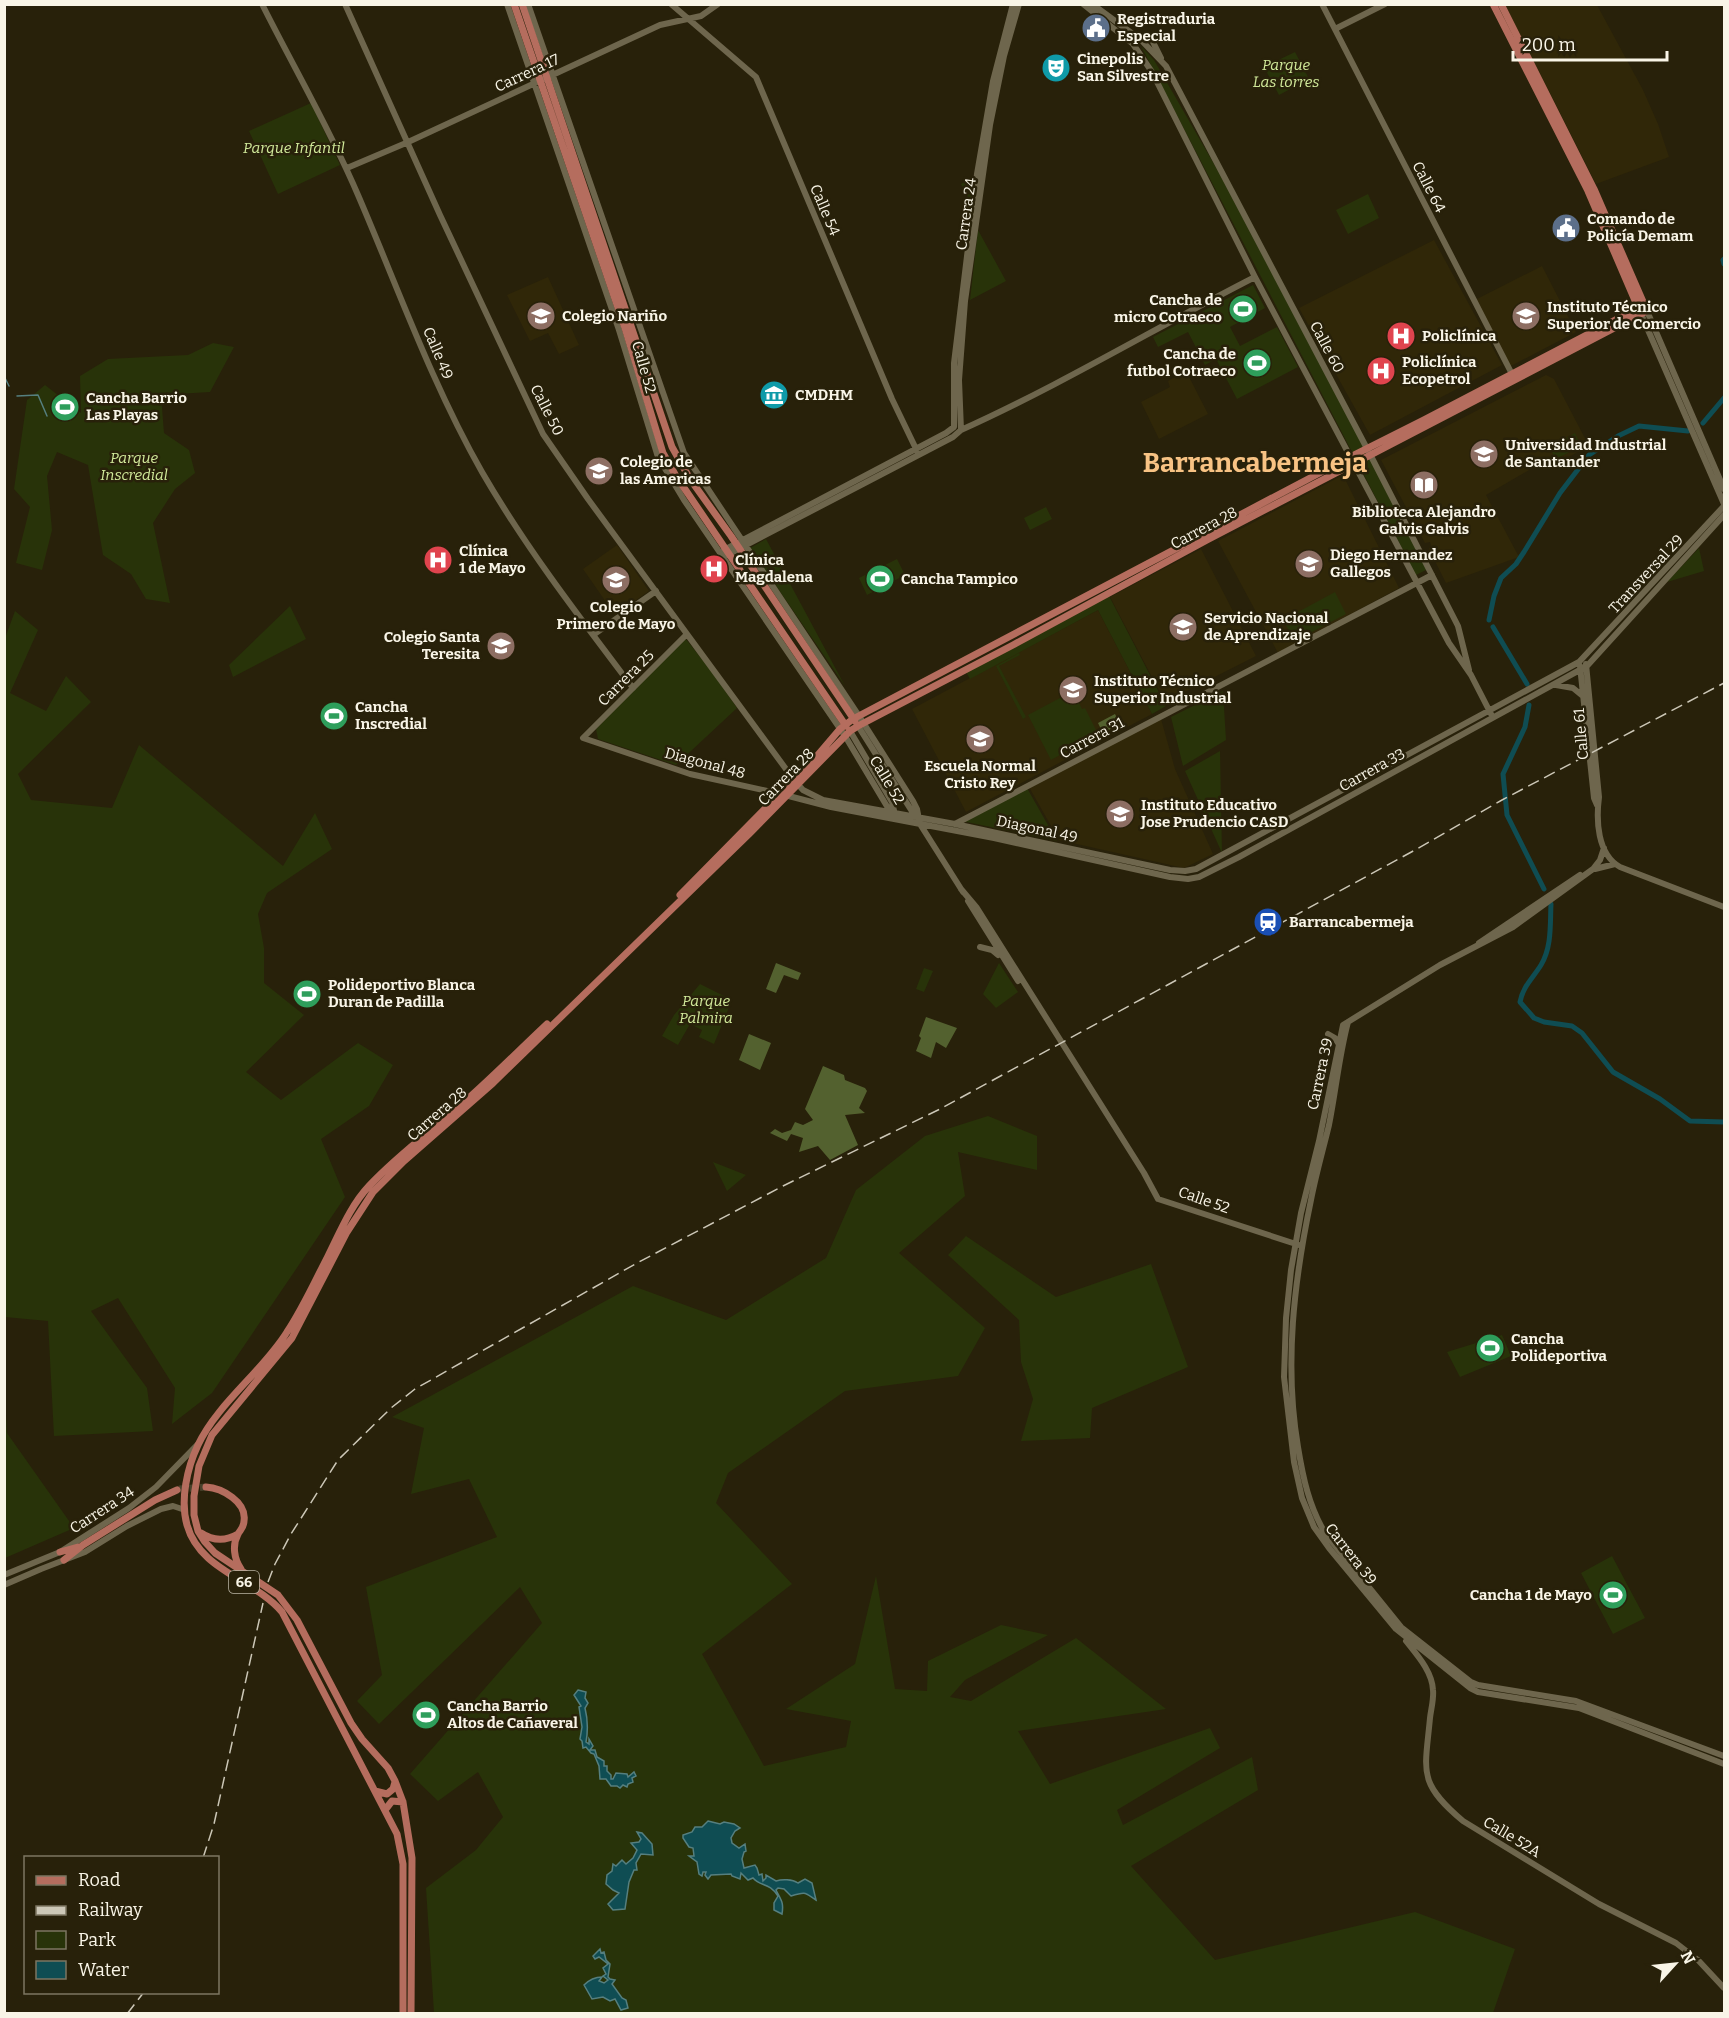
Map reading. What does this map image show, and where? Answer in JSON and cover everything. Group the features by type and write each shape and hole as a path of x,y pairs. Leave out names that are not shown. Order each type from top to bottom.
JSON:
{"main road":[{"name":"Calle 52","path":"514,4 543,79 672,447 690,479 741,544 858,721"},
{"name":"Calle 52","path":"522,4 543,79 625,328 663,453 725,553 848,734"},
{"path":"1493,4 1588,191 1643,310"},
{"path":"1501,4 1594,189 1643,310"},
{"name":"Carrera 28","path":"796,783 843,727 1643,310"},
{"name":"Carrera 28","path":"198,1443 215,1419 286,1334 353,1214 371,1189 493,1083 848,734 858,721"},
{"name":"Carrera 28","path":"198,1531 194,1515 194,1496 199,1466 207,1446 221,1423 292,1338 353,1214"},
{"name":"66","path":"198,1443 188,1477 185,1510 188,1528 197,1547 217,1565 266,1595 282,1612 397,1834 402,1854 403,2013"},
{"path":"206,1487 215,1488 227,1494 241,1508 245,1519 238,1534 235,1553 243,1572"},
{"path":"64,1560 83,1545 155,1500 177,1490"},
{"path":"198,1531 215,1539 227,1539 238,1534"},
{"name":"66","path":"198,1531 209,1547 273,1591 288,1606 351,1723 388,1768 395,1781 403,1802 412,1858 411,2013"},
{"path":"60,1552 83,1545"},
{"path":"375,1791 387,1794 393,1789 395,1781"},
{"path":"385,1810 392,1801 403,1802"}],"street":[{"name":"Calle 49","path":"262,4 346,168 447,405 467,444 525,539 633,688"},
{"name":"Calle 50","path":"345,4 406,142 543,434 686,635 796,783"},
{"name":"Calle 52","path":"507,4 543,79"},
{"name":"Calle 52","path":"528,4 543,79"},
{"name":"Calle 54","path":"671,4 756,77 887,388 917,452"},
{"name":"Carrera 17","path":"346,168 660,25 706,14 718,4"},
{"name":"Carrera 24","path":"954,427 954,363 977,174 993,81 1013,4"},
{"name":"Carrera 24","path":"961,430 959,380 965,301 996,93 1019,4"},
{"name":"Calle 60","path":"1083,4 1133,44 1152,72 1256,277 1417,583 1491,714"},
{"name":"Calle 60","path":"1092,4 1141,40 1166,66 1458,626 1471,675"},
{"name":"Calle 64","path":"1322,4 1514,377"},
{"path":"1335,29 1385,4"},
{"path":"1150,36 1166,66"},
{"path":"917,452 953,437 961,430 1159,330 1206,302 1256,277"},
{"path":"1643,310 1724,485"},
{"path":"1643,310 1725,505"},
{"path":"725,553 917,452 954,427 961,430"},
{"name":"Transversal 29","path":"1582,660 1725,505"},
{"name":"Transversal 29","path":"1584,668 1725,516"},
{"name":"Carrera 31","path":"955,824 1432,576"},
{"path":"593,635 656,591"},
{"name":"Carrera 25","path":"584,738 686,635"},
{"name":"Calle 61","path":"1582,660 1602,840 1604,848 1615,864"},
{"name":"Carrera 33","path":"1170,877 1183,879 1200,877 1228,863 1582,660"},
{"name":"Calle 61","path":"1584,668 1584,698 1594,798 1598,808"},
{"name":"Carrera 33","path":"1179,871 1196,869 1491,714 1584,668"},
{"path":"1552,685 1560,684 1574,688 1584,698"},
{"name":"Calle 52","path":"858,721 913,801 918,819"},
{"name":"Calle 52","path":"858,721 886,771 1014,976 1048,1023 1158,1199 1298,1245"},
{"name":"Calle 52","path":"848,734 893,815"},
{"name":"Diagonal 48","path":"584,738 690,774 831,807 893,815"},
{"path":"886,760 886,771"},
{"path":"796,783 810,794 823,800 893,815"},
{"name":"Diagonal 49","path":"893,815 955,824 1179,871"},
{"name":"Diagonal 49","path":"918,819 1170,877"},
{"path":"1346,1024 1476,946 1487,936 1589,868 1597,857 1602,840"},
{"path":"1476,946 1490,941 1513,927 1591,871 1598,863 1604,848"},
{"path":"1235,849 1239,857"},
{"path":"1225,854 1228,863"},
{"path":"1591,871 1615,864 1725,907"},
{"name":"Calle 52","path":"961,889 977,908 1027,993"},
{"path":"980,947 994,951 1014,976"},
{"name":"Carrera 39","path":"1346,1024 1338,1044 1298,1245 1286,1318 1284,1377 1290,1439 1302,1498 1319,1534 1400,1633 1470,1688 1478,1692 1579,1708 1725,1764"},
{"name":"Carrera 39","path":"1346,1024 1329,1125 1298,1245 1292,1329 1290,1377 1296,1437 1308,1498 1315,1516 1325,1533 1401,1627 1471,1682 1576,1701 1725,1756"},
{"path":"1328,1034 1335,1038 1338,1044"},
{"name":"Carrera 34","path":"4,1575 60,1552 140,1500 156,1487 198,1443"},
{"name":"Carrera 34","path":"4,1585 92,1549 127,1526 161,1509 173,1506 185,1510"},
{"name":"Calle 52A","path":"1400,1633 1428,1673 1433,1689 1425,1772 1434,1791 1446,1806 1463,1821 1588,1898 1676,1943 1698,1960 1725,1988"}],"shaded area":[{"path":"1505,5 1597,5 1643,90 1669,157 1596,184"},
{"name":"Policlínica","path":"1434,240 1502,365 1370,435 1299,308"},
{"name":"Instituto Técnico Superior de Comercio","path":"1542,266 1576,332 1509,367 1475,300"},
{"path":"548,277 579,345 559,354 548,333 530,341 507,295"},
{"path":"1186,371 1208,414 1159,439 1141,402 1170,387 1168,381"},
{"name":"Universidad Industrial de Santander","path":"1546,375 1554,379 1589,446 1563,460 1540,460 1529,470 1486,495 1519,557 1446,583 1429,549 1430,542 1425,543 1381,460"},
{"name":"Diego Hernandez Gallegos","path":"1343,475 1399,588 1278,653 1218,541"},
{"name":"Colegio Primero de Mayo","path":"617,545 649,591 615,615 583,569"},
{"name":"Servicio Nacional de Aprendizaje","path":"1201,549 1256,656 1165,702 1110,597"},
{"path":"1098,610 1152,714 966,812 912,709"},
{"name":"Instituto Educativo Jose Prudencio CASD","path":"1161,719 1175,769 1213,854 1184,868 1059,840 1029,787"}],"green space":[{"path":"1141,46 1154,60 1218,171 1428,569 1416,575"},
{"name":"Parque Las torres","path":"1295,52 1309,79 1279,95 1264,67"},
{"name":"Parque Infantil","path":"311,103 340,165 278,194 249,131"},
{"path":"975,176 970,202 961,184"},
{"path":"1368,194 1379,218 1348,234 1336,210"},
{"path":"978,230 1006,281 970,300"},
{"path":"1253,285 1265,308 1230,327 1240,346 1277,327 1298,367 1237,399 1216,359 1205,365 1188,332 1158,347 1153,337"},
{"name":"Parque Inscredial","path":"213,343 234,347 210,392 161,395 164,433 189,450 195,473 175,489 153,523 170,603 146,599 131,574 103,555 88,465 57,452 47,476 52,530 42,570 16,563 30,507 14,489 27,400 45,385 81,413 80,376 108,359 188,355"},
{"path":"1575,433 1581,446 1556,459 1549,447"},
{"path":"1046,507 1052,519 1030,530 1024,518"},
{"path":"766,539 845,686 750,548"},
{"path":"1699,548 1704,571 1667,582"},
{"name":"Cancha Tampico","path":"897,559 905,575 867,595 859,578"},
{"path":"1335,592 1346,614 1295,641 1283,620"},
{"path":"1108,594 1166,706 1152,714 1098,610 970,679 965,670"},
{"path":"290,606 306,639 233,677 229,665"},
{"path":"15,611 38,630 10,693 46,711 66,676 91,702 18,774 31,800 112,808 139,745 283,866 315,813 332,849 267,893 258,914 264,948 264,983 304,1015 246,1072 281,1100 358,1043 393,1065 369,1106 321,1139 345,1197 212,1393 172,1424 175,1388 118,1298 91,1311 147,1388 153,1431 54,1436 48,1321 5,1317 4,641"},
{"path":"685,638 737,708 676,765 598,739 596,729"},
{"path":"1019,653 1020,655 999,666 1026,717 1023,719 996,666"},
{"path":"1073,691 1082,709 1085,708 1098,734 1051,760 1028,715"},
{"path":"1223,691 1226,740 1183,766 1171,717"},
{"path":"1115,714 1120,724 1103,733 1098,723"},
{"path":"1220,751 1222,853 1185,771"},
{"path":"1027,788 1057,841 962,821"},
{"path":"776,963 801,973 798,980 784,975 776,993 766,989"},
{"path":"999,963 1018,992 996,1008 983,994"},
{"path":"924,968 933,971 924,992 916,989"},
{"name":"Parque Palmira","path":"700,984 732,1000 714,1044 699,1037 702,1030 690,1024 678,1045 662,1036 674,1015"},
{"path":"926,1017 957,1028 946,1048 936,1042 931,1058 916,1051"},
{"path":"749,1034 771,1043 760,1070 739,1060"},
{"path":"823,1066 844,1075 845,1080 867,1091 859,1108 865,1113 845,1115 858,1145 830,1160 818,1146 799,1152 803,1138 791,1134 787,1141 770,1133 775,1129 782,1133 791,1130 795,1122 803,1125 813,1120 805,1109"},
{"path":"988,1116 1037,1136 1037,1170 958,1152 965,1196 899,1253 985,1328 958,1376 845,1391 728,1473 716,1503 792,1584 702,1654 764,1766 846,1747 851,1721 786,1709 855,1664 876,1576 895,1689 927,1691 928,1661 1001,1625 1048,1635 965,1680 950,1697 971,1701 1076,1638 1166,1709 1018,1731 1050,1784 1210,1728 1220,1748 1117,1810 1123,1825 1252,1757 1258,1790 1131,1866 1215,1960 1415,1912 1515,1949 1493,2013 434,2013 426,1888 476,1850 503,1817 478,1772 438,1801 410,1774 542,1623 520,1587 379,1724 357,1701 382,1675 366,1587 497,1537 469,1479 411,1494 424,1428 392,1417 633,1286 726,1320 826,1258 856,1190 925,1136"},
{"path":"713,1162 746,1175 727,1191"},
{"path":"966,1236 1056,1297 1151,1264 1188,1367 1092,1408 1090,1438 1021,1441 1033,1399 1021,1362 1019,1320 948,1255"},
{"path":"1502,1335 1511,1356 1460,1377 1447,1352"},
{"path":"5,1397 7,1433 74,1528 5,1558"},
{"name":"Cancha 1 de Mayo","path":"1612,1556 1645,1618 1613,1634 1581,1573"}],"water":[{"path":"578,1690 586,1692 585,1698 588,1703 585,1708 586,1742 589,1744 589,1739 593,1746 590,1750 595,1750 597,1757 604,1761 604,1766 607,1766 611,1779 616,1773 627,1774 628,1777 634,1772 636,1776 632,1778 633,1782 627,1787 611,1786 606,1779 600,1779 599,1766 594,1754 586,1747 583,1748 580,1739 582,1727 579,1707 581,1706 574,1695"},
{"path":"708,1821 734,1824 740,1828 731,1838 732,1843 739,1848 745,1844 746,1851 742,1859 744,1868 755,1865 759,1875 762,1874 763,1881 766,1875 776,1881 787,1880 798,1883 805,1879 812,1883 816,1900 805,1894 791,1896 784,1889 778,1888 776,1890 781,1899 782,1914 774,1910 774,1903 778,1896 775,1892 753,1878 748,1880 741,1873 740,1879 731,1874 711,1875 708,1879 706,1872 703,1872 702,1876 699,1874 697,1862 689,1856 694,1856 693,1848 689,1847 683,1835 692,1832 695,1827 702,1827"},
{"path":"637,1832 642,1833 652,1844 653,1855 641,1854 636,1863 637,1870 634,1870 629,1882 625,1909 613,1910 608,1904 619,1893 606,1884 607,1875 612,1871 613,1864 616,1866 622,1860 626,1864 633,1858 637,1850 631,1843 639,1842 641,1839"},
{"path":"600,1949 610,1964 608,1977 615,1980 612,1984 626,2000 628,2008 621,2010 615,1999 610,2001 603,1997 592,1999 584,1985 597,1978 602,1977 599,1981 604,1983 608,1980 603,1976 606,1974 603,1968 608,1964 599,1957 595,1959 593,1956"}],"waterway":[{"path":"1724,259 1724,264"},
{"path":"4,376 9,386"},
{"path":"17,396 38,395 47,416"},
{"path":"1703,423 1724,398"},
{"path":"1489,620 1501,578 1516,564 1560,493 1589,455 1618,436 1639,426 1688,431"},
{"path":"1493,627 1527,684"},
{"path":"1529,705 1525,727 1503,774 1507,815 1544,889"},
{"path":"1551,904 1550,935 1545,958 1523,991 1520,1002 1534,1018 1544,1022 1572,1026 1582,1033 1613,1072 1660,1099 1690,1121 1724,1122"}],"tunnel":[{"path":"179,1489 206,1487"}],"railway":[{"path":"268,1582 291,1534 338,1460 391,1408 415,1389 637,1263 783,1186 940,1109 1415,850 1502,800 1724,683"},
{"path":"204,1856 214,1824 263,1603"},
{"path":"127,2014 142,1994"}],"place":[{"name":"Registraduria Especial","path":"1096,28"},
{"name":"Cinepolis San Silvestre","path":"1056,68"},
{"name":"Comando de Policía Demam","path":"1566,228"},
{"name":"Cancha de micro Cotraeco","path":"1243,309"},
{"name":"Colegio Nariño","path":"541,316"},
{"name":"Instituto Técnico Superior de Comercio","path":"1526,316"},
{"name":"Policlínica","path":"1401,336"},
{"name":"Cancha de futbol Cotraeco","path":"1257,363"},
{"name":"Policlínica Ecopetrol","path":"1381,371"},
{"name":"CMDHM","path":"774,395"},
{"name":"Cancha Barrio Las Playas","path":"65,407"},
{"name":"Universidad Industrial de Santander","path":"1484,454"},
{"name":"Colegio de las Americas","path":"599,471"},
{"name":"Biblioteca Alejandro Galvis Galvis","path":"1424,485"},
{"name":"Clínica 1 de Mayo","path":"438,560"},
{"name":"Diego Hernandez Gallegos","path":"1309,564"},
{"name":"Clínica Magdalena","path":"714,569"},
{"name":"Cancha Tampico","path":"880,579"},
{"name":"Colegio Primero de Mayo","path":"616,580"},
{"name":"Servicio Nacional de Aprendizaje","path":"1183,627"},
{"name":"Colegio Santa Teresita","path":"501,646"},
{"name":"Instituto Técnico Superior Industrial","path":"1073,690"},
{"name":"Cancha Inscredial","path":"334,716"},
{"name":"Escuela Normal Cristo Rey","path":"980,739"},
{"name":"Instituto Educativo Jose Prudencio CASD","path":"1120,814"},
{"name":"Barrancabermeja","path":"1268,922"},
{"name":"Polideportivo Blanca Duran de Padilla","path":"307,994"},
{"name":"Cancha Polideportiva","path":"1490,1348"},
{"name":"Cancha 1 de Mayo","path":"1613,1595"},
{"name":"Cancha Barrio Altos de Cañaveral","path":"426,1715"}],"district":[{"name":"Barrancabermeja","path":"1255,463"}]}
